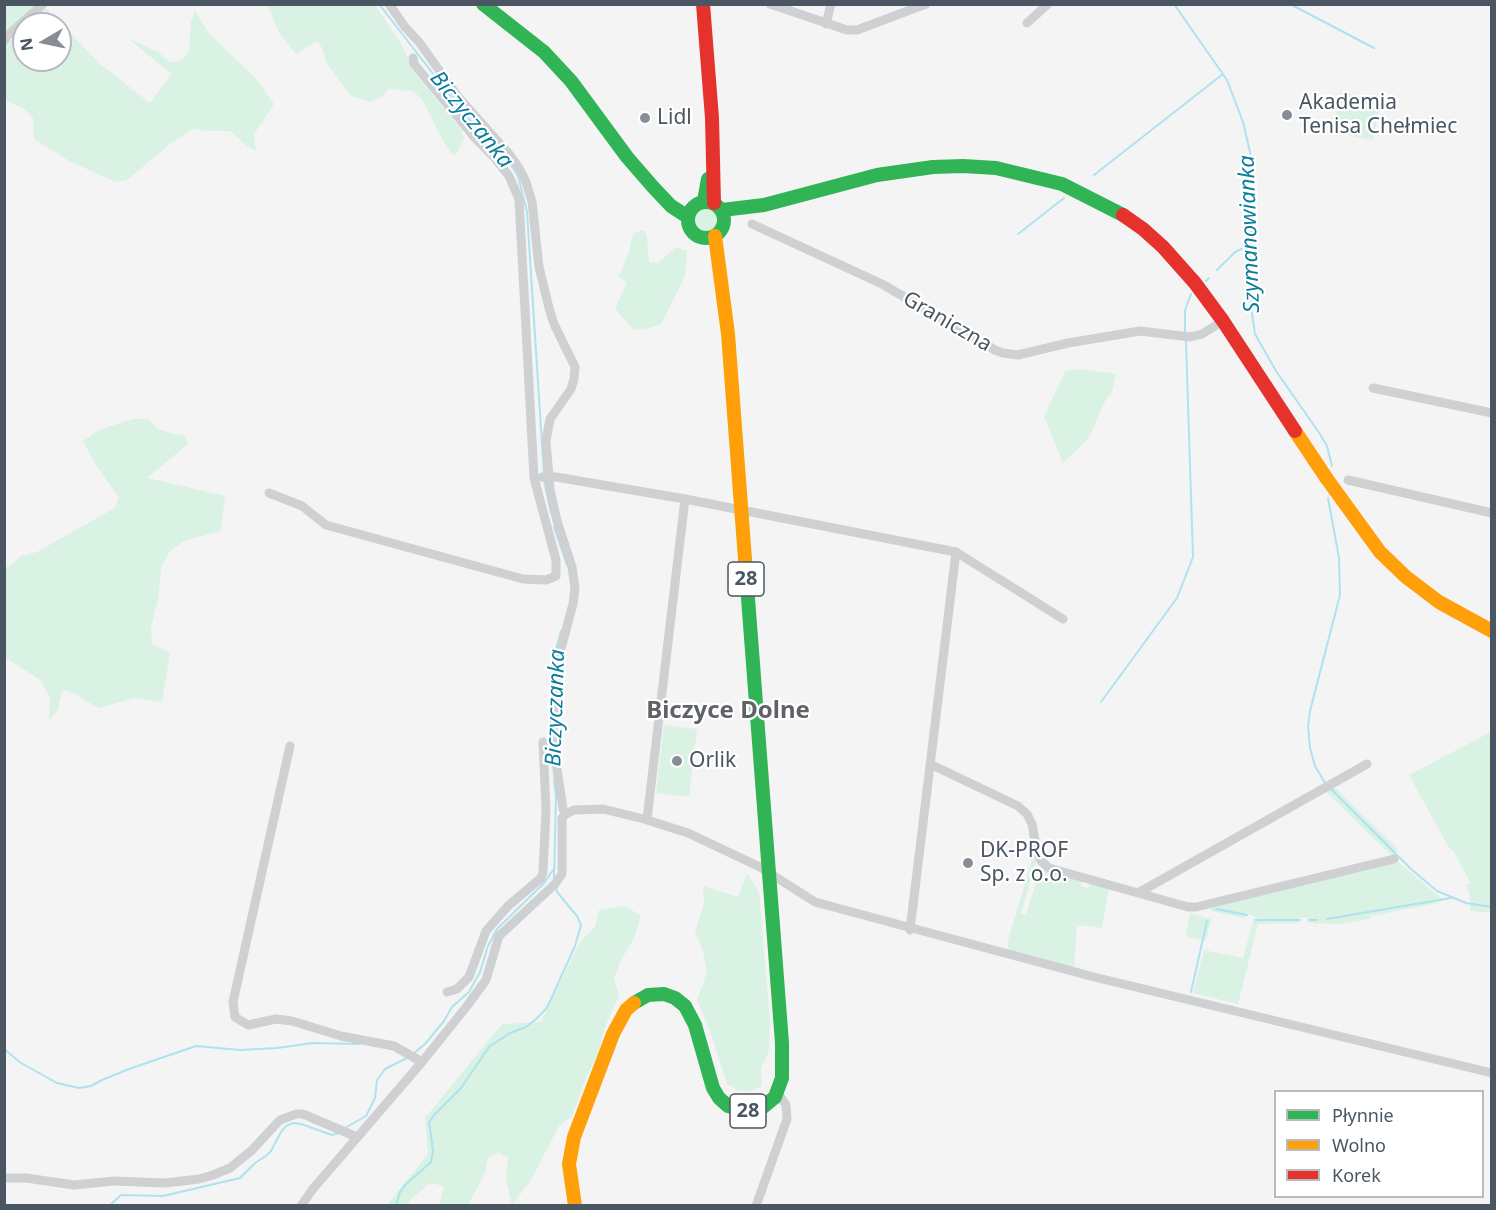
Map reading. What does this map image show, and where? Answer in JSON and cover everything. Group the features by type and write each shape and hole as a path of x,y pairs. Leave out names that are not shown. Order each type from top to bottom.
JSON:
{"main road":[{"path":"483,4 544,52 571,81 627,157 665,199 707,210 764,205 877,174 963,166 996,168 1062,184 1116,210 1163,247 1190,277 1223,321 1327,479 1380,552 1406,577 1439,602 1491,631"},
{"path":"703,4 713,153 707,210 722,230 710,237"},
{"name":"28","path":"575,1206 570,1181 571,1151 580,1118 617,1025 628,1007 644,996 664,994 679,1000 690,1014 697,1032 711,1083 722,1101 735,1109 751,1111 769,1103 778,1093 782,1078 782,1050 728,334 721,286 710,237 692,232 688,225 707,210"}],"street":[{"path":"4,41 43,4"},
{"path":"389,4 459,98 510,155 526,182 532,202 539,267 549,308 574,367 571,389 550,419 546,441 548,477 557,521 572,567 575,588 559,656 555,697 557,811 542,878 508,906 486,932 469,978 457,989 447,992"},
{"path":"770,4 847,30 857,30 926,4"},
{"path":"826,24 831,4"},
{"path":"1028,23 1048,4"},
{"path":"269,493 302,506 326,525 523,579 546,580 556,576 556,560 534,478 519,199 509,177 414,64 413,58"},
{"name":"Graniczna","path":"752,224 882,284 1003,353 1018,355 1068,343 1140,331 1190,337 1202,334 1223,321"},
{"path":"1373,388 1491,413"},
{"path":"534,478 548,477 685,500 956,552 1063,619"},
{"path":"1348,480 1491,513"},
{"path":"646,819 685,500"},
{"path":"910,930 956,552"},
{"path":"301,1206 418,1060 486,980 499,936 553,886 562,874 562,818 557,811 543,742"},
{"path":"290,746 233,1002 235,1017 248,1025 276,1019 292,1021 341,1036 394,1046 418,1060"},
{"path":"930,764 1018,806 1027,814 1032,824 1037,852 1041,861 1049,868 1188,907 1196,907 1394,859"},
{"path":"1138,894 1367,764"},
{"path":"557,811 603,809 646,819 688,833 768,872 810,901 910,930 1491,1073"},
{"path":"486,932 499,936"},
{"path":"756,1206 787,1119 786,1105 778,1093"},
{"path":"4,1178 26,1178 74,1185 114,1181 145,1183 184,1181 213,1175 230,1168 251,1151 280,1120 290,1114 303,1114 357,1137"}],"green space":[{"path":"43,5 50,12 12,12 12,72 72,72 72,35 100,64 150,103 171,74 128,38 158,52 170,62 177,62 184,58 189,50 191,21 195,11 209,33 257,80 274,104 254,134 256,151 230,131 204,131 194,128 170,144 127,180 116,182 71,162 34,139 33,118 24,109 5,100 4,7"},
{"path":"268,5 375,5 402,45 413,71 461,129 464,139 455,156 441,137 422,99 413,91 389,89 381,97 370,102 351,96 327,64 317,41 296,54 279,33"},
{"path":"1341,92 1381,101 1373,140 1333,132"},
{"path":"706,208 715,211 718,220 715,229 706,232 697,229 694,220 697,211"},
{"path":"644,230 647,235 649,262 658,263 676,247 687,251 685,276 661,324 634,330 615,309 627,282 619,277 630,249 633,233"},
{"path":"1083,369 1116,374 1112,391 1104,403 1089,438 1063,463 1044,417 1065,371"},
{"path":"133,419 148,419 157,428 172,434 184,435 188,444 147,478 225,496 221,531 184,541 170,551 161,568 158,599 151,628 152,644 170,653 162,702 135,698 99,708 75,693 63,690 57,712 49,719 50,697 40,680 5,657 5,567 10,566 21,556 37,552 115,508 119,498 94,462 83,441 99,430"},
{"name":"Orlik","path":"664,725 697,729 689,797 656,793"},
{"path":"1491,732 1491,913 1470,911 1470,896 1466,885 1471,884 1409,775"},
{"path":"1334,787 1398,849 1393,857 1325,791"},
{"path":"1032,859 1037,860 1021,913 1026,915 1038,876 1044,868 1082,880 1081,886 1088,888 1090,883 1109,888 1102,928 1077,925 1074,968 1013,953 1008,948 1008,941"},
{"path":"1397,861 1441,898 1439,903 1340,924 1307,923 1309,917 1300,918 1299,923 1258,924 1238,1004 1193,993 1204,950 1243,958 1253,921 1258,919 1248,913 1244,918 1211,911 1210,906 1384,866"},
{"path":"747,873 759,892 770,1021 769,1051 761,1068 762,1086 750,1091 739,1091 727,1084 709,1028 697,1000 707,972 702,947 695,934 704,902 703,886 738,897"},
{"path":"623,906 641,915 635,936 614,978 619,995 605,1027 598,1054 572,1116 559,1126 531,1180 512,1205 506,1179 508,1158 499,1153 488,1157 485,1173 468,1205 440,1204 444,1186 430,1183 410,1200 409,1205 386,1206 428,1154 425,1118 502,1024 541,1022 580,942 595,927 599,910"},
{"path":"1190,913 1211,919 1206,941 1186,936"}],"waterway":[{"name":"Biczyczanka","path":"379,4 465,115 508,160 518,176 527,212 544,475"},
{"name":"Szymanowianka","path":"1174,4 1227,80 1243,122 1250,152 1252,179 1250,300 1255,334 1276,371 1320,434 1327,446 1332,466"},
{"path":"1290,4 1374,48"},
{"path":"1094,175 1223,74"},
{"path":"1018,234 1064,198"},
{"path":"1217,270 1235,252 1250,245"},
{"path":"1206,281 1209,278"},
{"path":"1185,332 1185,310 1191,294"},
{"path":"1101,702 1177,598 1193,557 1186,342"},
{"name":"Biczyczanka","path":"544,480 551,513"},
{"name":"Szymanowianka","path":"1325,783 1315,766 1310,748 1308,726 1340,595 1339,558 1328,498"},
{"name":"Biczyczanka","path":"554,527 567,565"},
{"name":"Biczyczanka","path":"552,678 553,660 561,631"},
{"name":"Biczyczanka","path":"554,780 556,796 554,879"},
{"name":"Szymanowianka","path":"1331,789 1411,869 1437,891 1466,903 1492,907"},
{"path":"413,1054 425,1044 452,1007 469,992 480,972 488,946 497,929 544,883 553,870"},
{"name":"Biczyczanka","path":"396,1206 400,1192 405,1185 431,1162 433,1151 429,1122 435,1114 461,1088 489,1047 510,1033 526,1027 546,1009 575,946 581,925 577,916 557,892 556,887"},
{"path":"1327,919 1451,898"},
{"path":"1216,909 1247,915"},
{"path":"1255,920 1300,920"},
{"path":"1309,920 1317,920"},
{"path":"1191,992 1207,921"},
{"path":"4,1049 21,1063 57,1083 79,1088 91,1086 129,1069 196,1046 240,1050 313,1043 360,1044"},
{"path":"345,1128 366,1116 375,1098 377,1080 385,1069 409,1057"},
{"path":"109,1206 121,1195 163,1196 240,1178 271,1151 281,1132 293,1123 332,1135 339,1133"}],"traffic: fast":[{"path":"483,4 544,52 571,81 627,157 653,187 671,206 688,217"},
{"path":"722,210 764,205 877,175 933,167 963,166 996,168 1062,184 1123,215"},
{"path":"704,201 708,179"},
{"path":"706,202 719,207 724,220 719,233 706,238 693,233 688,220 693,207 706,202"},
{"path":"634,1003 648,995 664,994 675,998 685,1006 695,1025 713,1088 728,1106 747,1111 763,1107 775,1097 782,1078 782,1043 745,559"}],"traffic: slow":[{"path":"715,236 728,334 745,559"},
{"path":"1295,431 1380,552 1406,577 1439,602 1492,631"},
{"path":"575,1206 569,1164 574,1137 613,1034 626,1010 634,1003"}],"traffic: jam":[{"path":"703,4 712,118 714,203"},
{"path":"1123,215 1163,247 1195,283 1223,321 1295,431"}],"place":[{"name":"Akademia Tenisa Chełmiec","path":"1287,115"},
{"name":"Lidl","path":"645,118"},
{"name":"Orlik","path":"677,761"},
{"name":"DK-PROF Sp. z o.o.","path":"968,863"}],"district":[{"name":"Biczyce Dolne","path":"728,711"}]}
